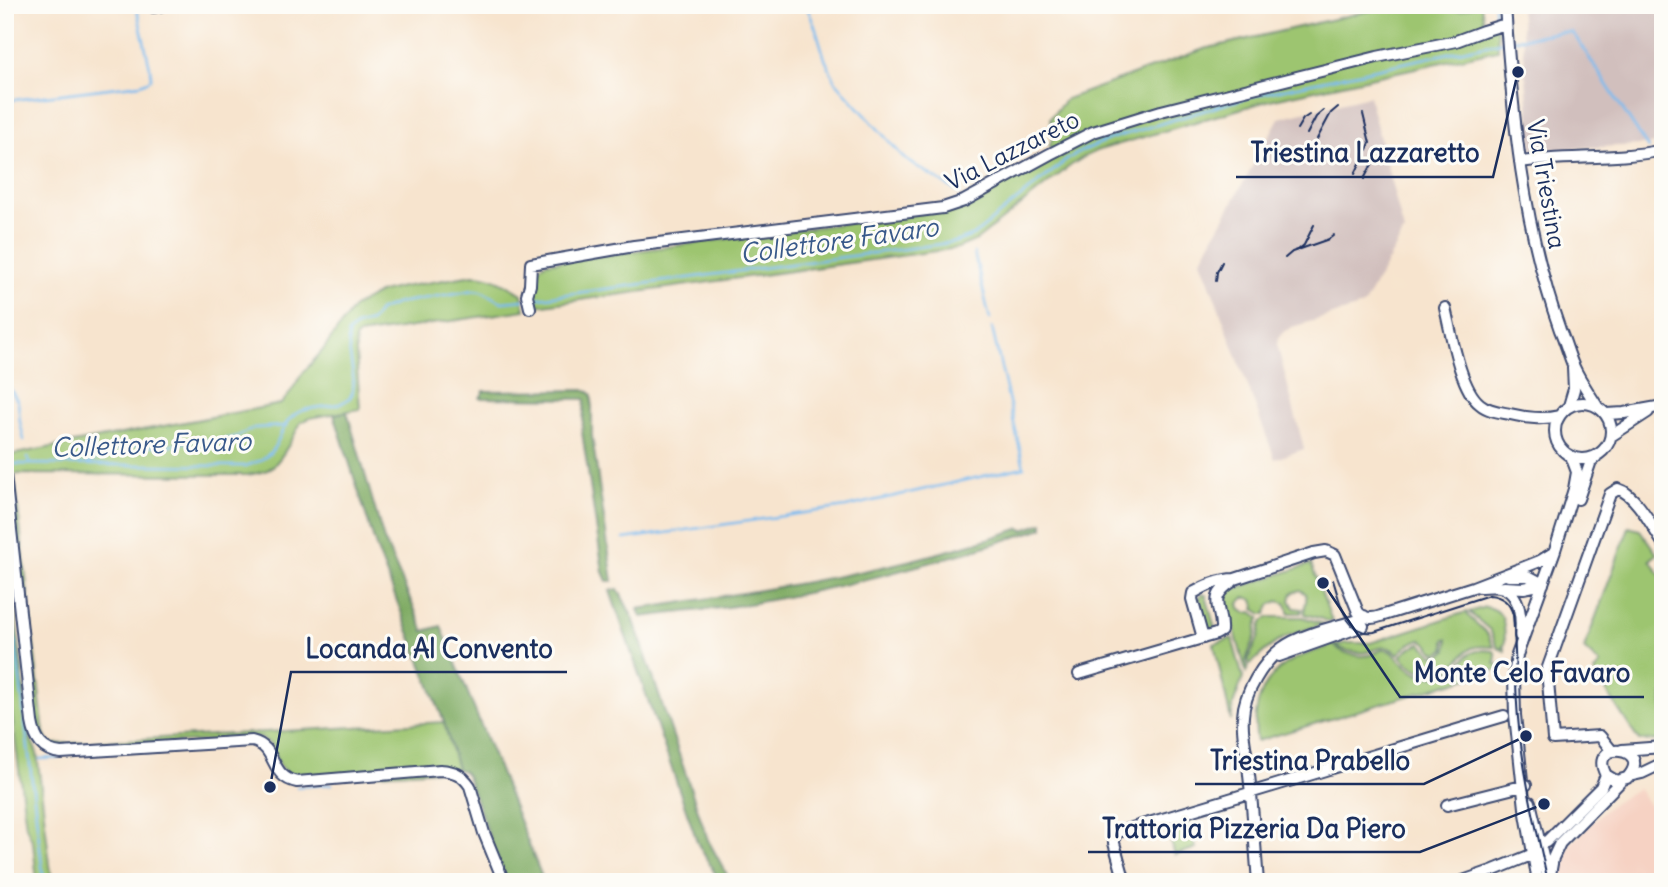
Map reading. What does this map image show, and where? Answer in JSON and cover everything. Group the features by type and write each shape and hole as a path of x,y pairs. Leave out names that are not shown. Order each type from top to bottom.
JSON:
{"street":[{"path":"148,5 164,5"},
{"name":"Via Triestina","path":"1505,5 1510,82 1520,162 1528,214 1543,279 1573,365 1602,410"},
{"name":"Via Lazzareto","path":"530,309 527,295 531,264 634,246 943,208 964,201 1093,132 1161,111 1377,57 1456,41 1506,26"},
{"path":"1520,162 1642,155 1659,151"},
{"path":"1445,307 1465,382 1472,396 1492,410 1542,419 1559,416"},
{"name":"Via Triestina","path":"1569,406 1574,389 1573,365"},
{"path":"1555,437 1559,416 1569,406 1583,402 1602,410 1624,413 1658,407"},
{"path":"1611,436 1658,407"},
{"path":"1495,583 1540,561 1555,549 1566,534 1591,461 1603,451 1611,436 1611,428 1602,410"},
{"path":"1523,417 1550,430 1558,445 1571,456 1579,459 1597,456"},
{"path":"1517,655 1574,489 1577,472 1571,456"},
{"path":"5,475 32,722 36,739 45,749 61,753 252,741 266,747 278,772 289,781 440,770 456,772 466,779 470,786 484,834 505,882"},
{"path":"1540,847 1546,852 1551,851 1633,770 1633,760 1627,752 1617,751 1600,736 1553,739 1547,670 1610,494 1618,489 1626,491 1663,543"},
{"path":"1203,638 1192,599 1193,593 1208,585 1314,553 1329,552 1337,558 1356,609 1368,617 1381,616 1511,576 1528,576 1543,584"},
{"path":"1216,606 1223,589 1235,579"},
{"path":"1495,583 1509,592 1520,610 1522,626 1514,687 1525,808 1540,847 1538,882"},
{"path":"1080,674 1221,631 1216,606 1210,593 1204,589"},
{"path":"1258,882 1242,718 1248,695 1258,675 1270,660 1369,624 1368,617"},
{"path":"1125,882 1114,843 1118,832 1504,716"},
{"path":"1663,747 1617,751 1604,758 1602,764 1606,775 1616,781 1663,763"},
{"path":"1460,882 1540,847 1601,786 1606,775"},
{"path":"1447,805 1524,785"},
{"path":"1524,785 1549,882"},
{"path":"1549,882 1553,858 1560,843"}],"shaded area":[{"path":"1520,5 1663,5 1663,144 1532,150"},
{"path":"1369,96 1404,232 1363,306 1292,327 1278,338 1277,344 1304,449 1275,459 1201,260 1279,118"},
{"path":"1638,788 1663,825 1663,882 1559,882 1558,869 1570,845 1608,807"}],"green space":[{"path":"1481,5 1484,24 1497,20 1498,50 1274,99 1099,150 1070,166 977,240 958,248 537,306 535,302 539,267 545,263 945,210 1056,153 1049,146 1054,135 1050,118 1066,99 1204,49 1390,6 1460,10"},
{"path":"473,275 493,278 522,294 525,310 359,335 355,339 360,409 301,422 282,456 266,471 248,475 14,474 47,741 55,744 444,722 457,769 294,779 279,765 270,744 261,738 53,749 37,733 7,458 10,455 281,404 354,307 379,293 397,288"},
{"path":"587,390 592,395 592,436 613,581 607,581 603,572 582,432 585,399 480,398 484,391"},
{"path":"347,412 384,540 424,631 441,626 544,882 506,882 467,776 457,769 444,722 377,550 334,414"},
{"path":"1043,523 1043,528 970,551 823,589 735,606 641,617 638,609 880,568"},
{"path":"1629,527 1640,530 1657,554 1650,560 1663,579 1663,740 1639,741 1594,672 1600,664 1584,649"},
{"path":"5,530 30,737 37,753 52,882 37,882 33,843 26,826 5,658"},
{"path":"1311,564 1332,621 1327,622 1305,614 1306,594 1300,590 1292,593 1290,600 1294,608 1302,609 1301,613 1289,613 1285,603 1278,601 1270,605 1266,614 1262,614 1254,609 1253,600 1243,599 1239,604 1241,610 1252,612 1260,618 1247,657 1246,672 1227,602 1228,593"},
{"path":"618,589 633,618 708,840 731,882 720,882 698,844 610,591"},
{"path":"1206,595 1215,629 1208,631 1199,597"},
{"path":"1485,607 1492,608 1501,615 1505,631 1505,644 1502,647 1505,651 1498,648 1490,630 1469,612"},
{"path":"1466,612 1487,633 1494,647 1472,648 1446,672 1424,672 1401,656 1421,643 1433,655 1441,655 1447,650 1448,639 1445,639 1445,649 1438,653 1421,640 1410,644 1398,654 1388,648 1357,652 1335,645 1370,643"},
{"path":"1268,617 1303,617 1323,624 1283,638 1250,665 1248,660 1262,624"},
{"path":"1232,638 1243,678 1233,705 1231,720 1214,644"},
{"path":"1333,645 1360,656 1390,651 1411,669 1426,675 1451,673 1468,655 1482,650 1494,651 1495,664 1503,666 1257,741 1257,706 1273,676 1291,661"},
{"path":"1189,824 1196,848 1175,855 1167,830"}],"waterway":[{"path":"5,101 141,84 151,79 136,5"},
{"path":"806,5 835,81 905,159 959,193"},
{"path":"1494,5 1495,20"},
{"name":"Collettore Favaro","path":"1511,40 1571,32 1648,148"},
{"name":"Collettore Favaro","path":"531,299 956,242 974,235 1069,158 1110,139 1252,96 1504,41"},
{"name":"Collettore Favaro","path":"1654,156 1657,160 1663,160"},
{"path":"974,253 990,319"},
{"name":"Collettore Favaro","path":"15,464 245,466 258,461 273,449 284,427 297,413 335,405 348,399 353,388 348,333 356,326 371,322 379,311 398,303 474,290 502,302 524,300"},
{"path":"624,539 846,507 1024,467 992,328"},
{"path":"5,380 18,402 24,440"},
{"path":"87,464 111,451 133,445 167,446 196,440 217,441 236,437 254,428 286,426"},
{"name":"Collettore Favaro","path":"28,458 30,464"},
{"path":"5,554 44,882"},
{"path":"147,753 165,752"},
{"path":"40,759 60,758"},
{"path":"297,787 332,784"},
{"path":"466,793 470,803"}],"tram line":[{"path":"1317,139 1331,113 1338,107"},
{"path":"1307,134 1316,117 1323,111"},
{"path":"1355,174 1370,143 1363,114"},
{"path":"1297,129 1309,115"},
{"path":"1364,179 1377,155 1377,148"},
{"path":"1298,250 1304,245 1314,225"},
{"path":"1285,258 1292,252 1334,235"},
{"path":"1216,281 1222,262"},
{"path":"1333,580 1345,615 1356,629 1364,632 1374,632 1489,595 1502,598 1508,603 1513,615 1520,739 1548,882"}],"place":[{"name":"Triestina Lazzaretto","path":"1518,72"},
{"name":"Monte Celo Favaro","path":"1323,583"},
{"name":"Triestina Prabello","path":"1526,736"},
{"name":"Locanda Al Convento","path":"270,787"},
{"name":"Trattoria Pizzeria Da Piero","path":"1544,804"}]}
